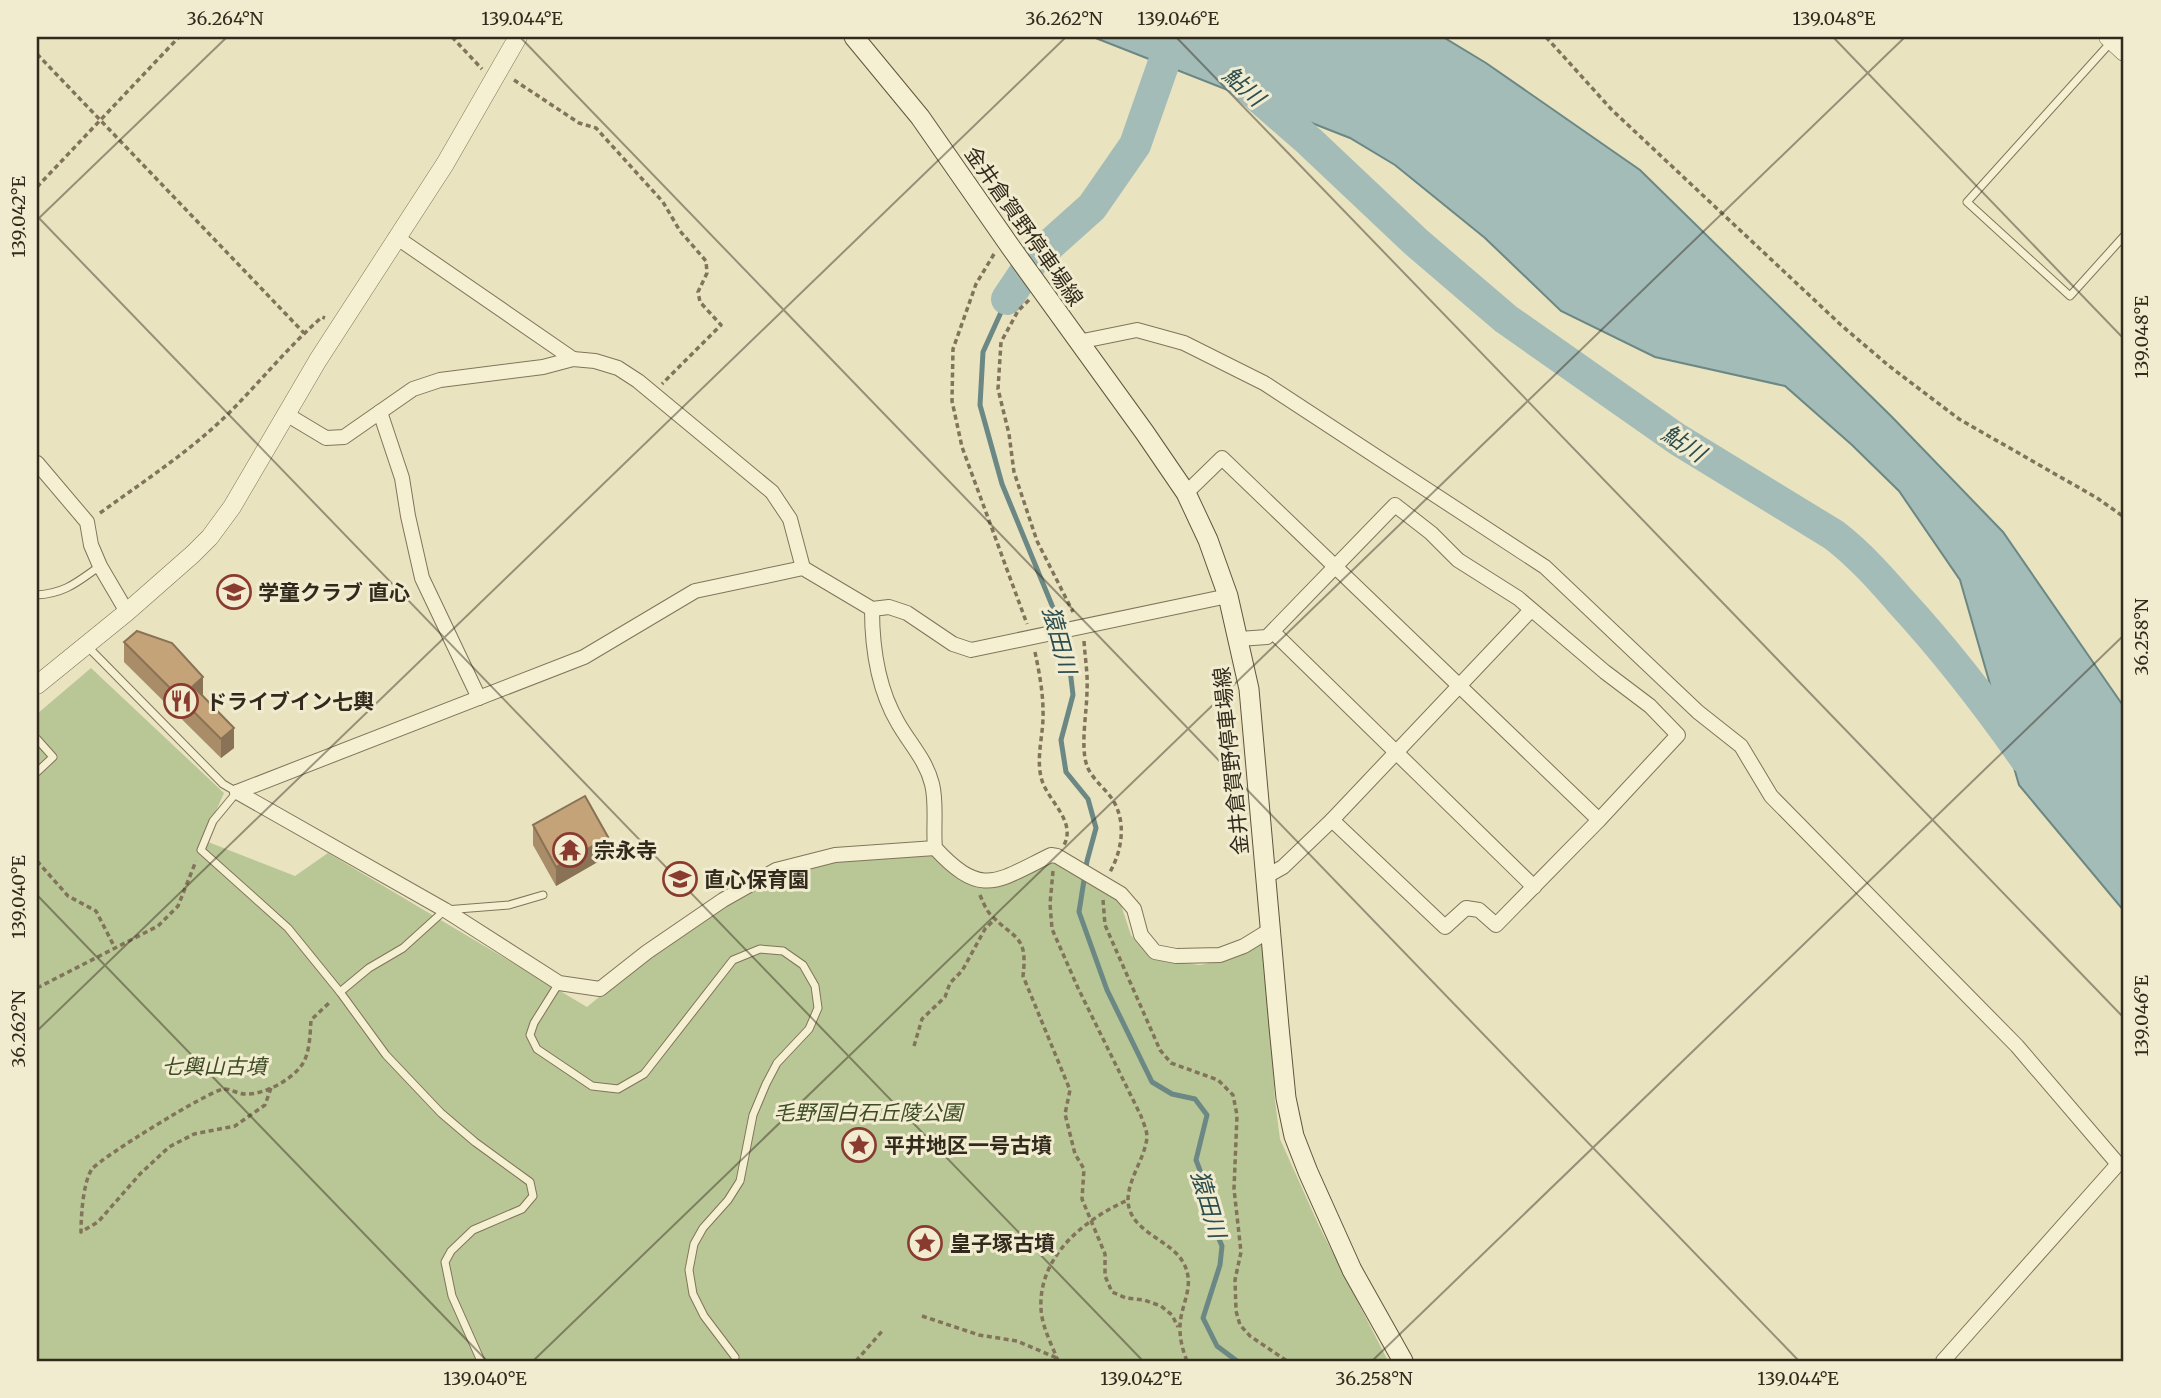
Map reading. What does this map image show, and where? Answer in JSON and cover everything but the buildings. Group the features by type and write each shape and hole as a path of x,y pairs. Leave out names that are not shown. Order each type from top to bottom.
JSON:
{"main road":[{"name":"金井倉賀野停車場線","path":"854,37 920,117 1145,433 1185,493 1208,540 1228,596 1250,689 1286,1098 1294,1136 1352,1270 1402,1361"}],"street":[{"path":"37,685 127,612 210,537 232,507 286,414 444,164 518,37"},
{"path":"397,237 573,359"},
{"path":"1078,342 1137,330 1184,343 1264,383 1545,567 1698,712 1741,746 1771,796 2017,1046 2118,1164 1943,1361"},
{"path":"286,414 326,438 344,437 413,389 440,380 543,367 573,359 595,360 618,368 653,393 772,492 790,519 803,568"},
{"path":"380,412 402,478 422,578 480,698"},
{"path":"1185,493 1222,458 1600,820"},
{"path":"37,463 87,522 91,545 100,566 127,612"},
{"path":"1239,639 1267,638 1395,505 1431,533 1458,560 1518,598 1605,672 1650,706 1678,735 1600,820 1496,925 1479,910 1466,908 1445,927 1332,820"},
{"path":"237,792 584,657 695,591 803,568 872,609 889,607 906,613 953,644 971,650 1228,596"},
{"path":"872,609 872,633 885,700 899,726 924,761 933,786 934,848 946,861 973,879 988,882 1011,876 1051,855 1057,856 1121,894 1133,909 1141,935 1155,952 1176,956 1220,955 1244,946 1270,930"},
{"path":"1267,876 1283,867 1332,820 1531,610"},
{"path":"1273,632 1534,887"},
{"path":"237,792 445,910 559,983 600,989 647,952 723,900 776,870 835,855 934,848"}],"lane":[{"path":"2115,43 1967,202 2070,296 2124,236"},
{"path":"37,595 57,593 72,587 100,566"},
{"path":"86,645 223,784 237,792 213,821 201,850 288,928 386,1055 441,1113 530,1182 533,1196 522,1209 473,1230 451,1251 445,1262 453,1296 481,1361"},
{"path":"37,739 52,757 37,772"},
{"path":"340,992 369,968 403,948 445,910 509,905 543,895"},
{"path":"559,983 534,1023 530,1035 537,1049 592,1086 618,1089 644,1074 733,960 761,949 783,951 803,965 815,986 818,1008 808,1029 778,1063 752,1115 740,1181 728,1200 703,1228 694,1244 689,1270 694,1294 704,1316 735,1360"}],"path":[{"path":"37,187 180,37"},
{"path":"452,37 496,76 579,123 596,128 663,202 680,232 706,261 707,273 698,292 700,302 721,325 653,393"},
{"path":"1546,37 1612,110 1841,326 1889,366 1959,419 2098,498 2124,517"},
{"path":"37,54 304,333 229,412 193,445 87,522"},
{"path":"1008,244 976,284 953,349 952,401 962,447 1032,638 1043,713 1040,776 1046,794 1066,820 1066,841 1057,856 1051,876 1052,929 1141,1116 1147,1135 1128,1200 1135,1219 1147,1234 1166,1244 1182,1260 1189,1276 1188,1296 1180,1329 1186,1361"},
{"path":"1038,286 1017,311 1001,342 998,389 1009,434 1014,472 1037,541 1069,605 1083,626 1087,688 1087,767 1112,798 1121,819 1121,841 1116,861 1104,883 1102,907 1105,925 1160,1050 1171,1063 1218,1080 1233,1094 1237,1115 1234,1189 1241,1252 1235,1280 1236,1311 1240,1325 1250,1336 1287,1361"},
{"path":"37,988 158,926 178,906 201,850"},
{"path":"37,861 68,896 96,911 115,948"},
{"path":"973,879 989,914 1018,937 1026,956 1023,976 1070,1090 1065,1114 1075,1154 1084,1169 1082,1199 1105,1254 1104,1276 1112,1292 1161,1306 1172,1315 1180,1329"},
{"path":"914,1046 922,1019 945,998 950,984 962,971 985,929 995,919"},
{"path":"271,1088 265,1105 235,1126 194,1134 169,1147 140,1174 98,1222 81,1231 81,1206 92,1170 202,1097 224,1089 246,1095 282,1082 302,1066 312,1020 340,992"},
{"path":"1058,1359 1041,1310 1044,1287 1052,1265 1067,1239 1105,1210 1128,1200"},
{"path":"922,1316 979,1335 1017,1342 1058,1359"},
{"path":"856,1361 884,1329"}],"green space":[{"name":"毛野国白石丘陵公園","path":"91,668 224,793 203,840 295,876 328,853 587,1007 650,955 778,872 837,859 931,853 942,866 964,882 990,886 1057,859 1118,896 1131,935 1151,959 1200,965 1219,961 1266,937 1275,1101 1280,1139 1319,1226 1388,1361 37,1361 37,714"}],"water":[{"path":"1093,37 1443,37 1486,63 1640,170 1892,417 2003,532 2124,707 2124,911 2019,785 1960,580 1899,491 1785,386 1655,357 1561,311 1485,238 1395,165 1350,138"}],"waterway":[{"name":"猿田川","path":"1007,299 1034,259 1092,207 1135,145 1169,48 1177,37"},
{"name":"鮎川","path":"1190,37 1309,141 1416,242 1506,319 1677,439 1844,543 1878,576 1935,640 2025,758"},
{"name":"猿田川","path":"1007,299 983,352 980,405 1002,484 1056,615 1069,661 1073,695 1061,740 1066,772 1088,799 1096,828 1087,861 1079,912 1107,990 1152,1082 1172,1094 1195,1099 1207,1115 1196,1160 1208,1191 1216,1232 1222,1246 1220,1265 1203,1318 1217,1346 1237,1361"}],"place":[{"name":"学童クラブ 直心","path":"234,592"},
{"name":"ドライブイン七輿","path":"181,701"},
{"name":"宗永寺","path":"570,850"},
{"name":"直心保育園","path":"680,879"},
{"name":"平井地区一号古墳","path":"859,1145"},
{"name":"皇子塚古墳","path":"925,1243"}],"park label":[{"name":"七輿山古墳","path":"214,1066"}]}
